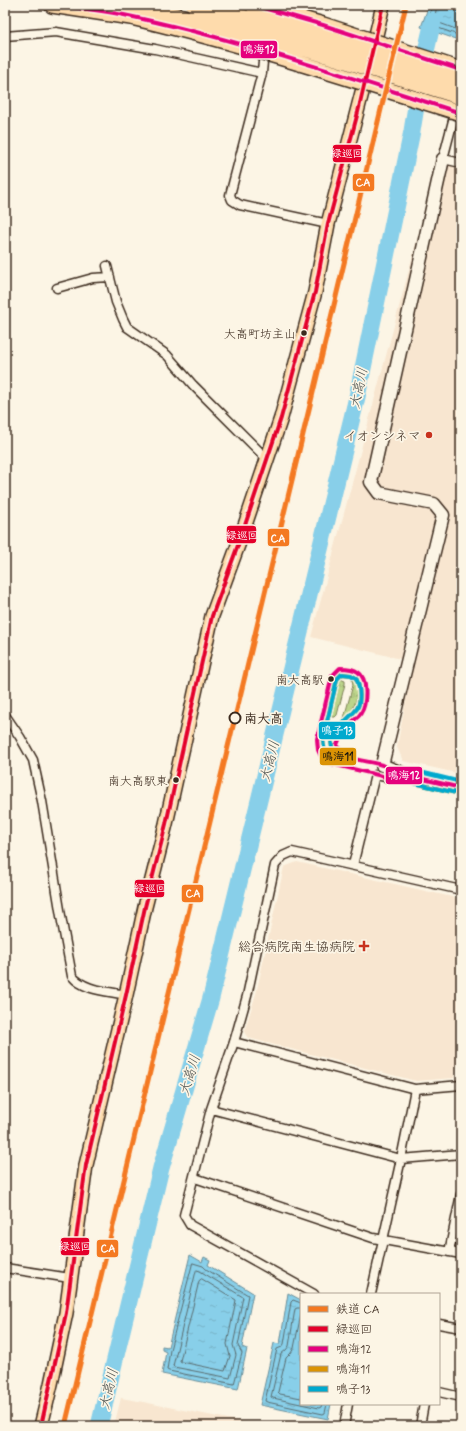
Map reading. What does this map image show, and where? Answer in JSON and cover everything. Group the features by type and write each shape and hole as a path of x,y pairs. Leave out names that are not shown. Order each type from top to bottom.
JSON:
{"highway":[{"path":"52,5 180,15 334,56 461,97"},
{"path":"194,5 331,41 461,83"},
{"path":"253,5 323,25 461,70"},
{"path":"129,11 461,113"}],"main road":[{"path":"41,1426 66,1313 86,1164 145,907 166,824 212,616 268,460 281,418 313,299 328,224 358,112 383,5"}],"street":[{"path":"268,5 262,73 230,195 232,200 240,205 328,224"},
{"path":"5,36 56,32 64,33 156,48 262,73"},
{"path":"461,89 443,159 371,482 379,493 434,504 443,515 385,747 382,765 406,775 461,788"},
{"path":"443,159 461,163"},
{"path":"107,266 116,302 128,327 167,355 192,385 268,460"},
{"path":"57,288 93,278 110,278"},
{"path":"5,715 33,760 42,801 72,976 76,982 86,986 126,995"},
{"path":"353,865 375,775 386,777 406,775"},
{"path":"312,1293 190,1225 184,1215 212,1109 247,996 275,865 283,856 292,852 461,890"},
{"path":"234,1042 415,1089 461,1085"},
{"path":"371,1293 415,1089"},
{"path":"212,1109 401,1158 461,1154"},
{"path":"194,1178 373,1238 461,1254"},
{"path":"449,1252 461,1194"},
{"path":"5,1268 70,1278"},
{"path":"440,1324 461,1328"},
{"path":"440,1392 461,1397"},
{"path":"344,1426 348,1405"},
{"path":"420,1426 424,1405"}],"shaded area":[{"path":"438,161 461,166 461,774 403,761 397,747 413,662 311,637"},
{"name":"総合病院南生協病院","path":"297,862 461,899 461,1045 454,1078 416,1081 248,1038 244,1032 256,994 284,867"},
{"path":"121,1398 133,1400 264,1426 114,1426"}],"green space":[{"path":"340,679 345,681 345,684 337,715 335,717 331,717 329,708 330,697 334,686"},
{"path":"352,679 356,681 358,685 358,694 348,718 346,721 342,721 353,685"}],"water":[{"path":"429,5 461,5 461,41 421,27"},
{"path":"190,1255 202,1262 204,1257 210,1260 208,1265 253,1293 242,1347 247,1349 238,1389 162,1374 166,1352 162,1350 162,1346 168,1347"},
{"path":"288,1293 300,1299 300,1405 331,1405 328,1419 260,1405 274,1343 280,1344"}],"waterway":[{"name":"大高川","path":"99,1426 161,1168 211,998 357,397 412,131 423,64 433,21"}],"rail line":[{"name":"CA","path":"65,1426 406,5"}],"transit line":[{"name":"鳴海12","path":"52,5 97,10 124,15 252,47 461,113"},
{"name":"鳴海12","path":"253,5 323,25 461,70"},
{"name":"緑巡回","path":"41,1426 66,1313 86,1165 145,907 166,824 212,616 241,537 281,418 315,292 328,224 358,112 383,5"},
{"name":"鳴海12","path":"340,668 347,668 358,672 364,680 366,691 363,709 358,717 345,730 337,745 341,751 351,758 382,765 406,775 386,777 328,763 322,758 318,750 317,739 332,676 340,668"},
{"name":"鳴海11","path":"342,674 351,675 356,678 360,695 357,708 334,734 332,740 332,746 335,753 342,760 333,758 326,752 324,749 323,739 337,679 342,674"},
{"name":"鳴子13","path":"342,674 351,675 356,678 360,695 357,708 334,734 332,740 332,746 335,753 342,760 333,758 326,752 324,749 323,739 337,679 342,674"},
{"name":"鳴子13","path":"408,769 461,782"},
{"name":"鳴海12","path":"406,775 461,788"},
{"name":"鳴海11","path":"406,781 460,794"},
{"name":"鳴子13","path":"406,781 460,794"}],"place":[{"name":"大高町坊主山","path":"304,333"},
{"name":"イオンシネマ","path":"429,435"},
{"name":"南大高駅","path":"331,679"},
{"name":"南大高","path":"235,718"},
{"name":"南大高駅東","path":"176,780"},
{"name":"総合病院南生協病院","path":"364,946"}]}
